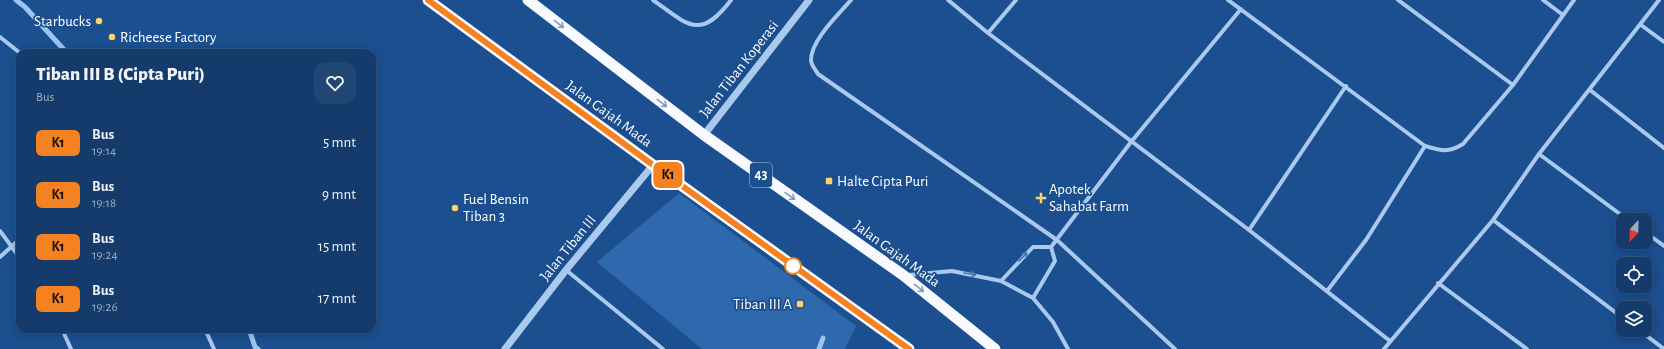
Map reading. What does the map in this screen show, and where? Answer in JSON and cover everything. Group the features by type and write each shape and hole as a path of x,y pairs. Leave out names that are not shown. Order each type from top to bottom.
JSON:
{"highway":[{"name":"Jalan Gajah Mada","path":"428,0 906,348"},
{"name":"Jalan Gajah Mada","path":"528,0 704,136 903,275 995,349"}],"street":[{"path":"653,0 681,20 693,25 704,25 712,21 721,13 731,0"},
{"name":"Jalan Tiban Koperasi","path":"704,136 809,0"},
{"path":"851,0 819,38 813,50 811,60 812,66 818,74 1057,240 1176,349"},
{"path":"948,0 988,33 1249,230 1390,341"},
{"path":"988,33 1016,0"},
{"path":"1228,0 1425,146 1444,151 1454,150 1463,144 1512,85 1574,0"},
{"path":"1398,0 1512,85"},
{"path":"1543,0 1563,15"},
{"path":"1384,349 1438,283 1493,220 1539,154 1659,0"},
{"path":"1033,298 1055,261 1052,248 1057,240 1131,142 1242,9"},
{"path":"1641,25 1664,42"},
{"path":"0,37 16,50"},
{"path":"1249,230 1346,86"},
{"path":"1590,90 1664,148"},
{"path":"1327,291 1366,240 1425,146"},
{"path":"1539,154 1619,213"},
{"name":"Jalan Tiban III","path":"505,349 566,270 653,165"},
{"path":"1493,220 1616,313"},
{"path":"0,231 16,252"},
{"path":"1652,237 1664,246"},
{"path":"0,257 16,242"},
{"path":"1002,280 1033,247 1052,248"},
{"path":"566,270 663,349"},
{"path":"903,275 952,272 1002,280 1033,298 1053,322 1068,349"},
{"path":"1438,283 1527,349"},
{"path":"64,333 71,349"},
{"path":"207,333 214,349"},
{"path":"1648,337 1664,349"}],"shaded area":[{"path":"679,193 856,326 845,349 702,349 597,262"}],"waterway":[{"path":"16,0 25,7 63,49"},
{"path":"250,333 255,347 258,349"},
{"path":"819,349 823,338"}],"bus line":[{"name":"K1","path":"428,0 653,165 909,349"}],"place":[{"name":"Starbucks","path":"99,21"},
{"name":"Richeese Factory","path":"112,37"},
{"name":"Halte Cipta Puri","path":"829,181"},
{"name":"Apotek Sahabat Farm","path":"1041,198"},
{"name":"Fuel Bensin Tiban 3","path":"455,208"},
{"name":"Tiban III A","path":"800,304"}]}
